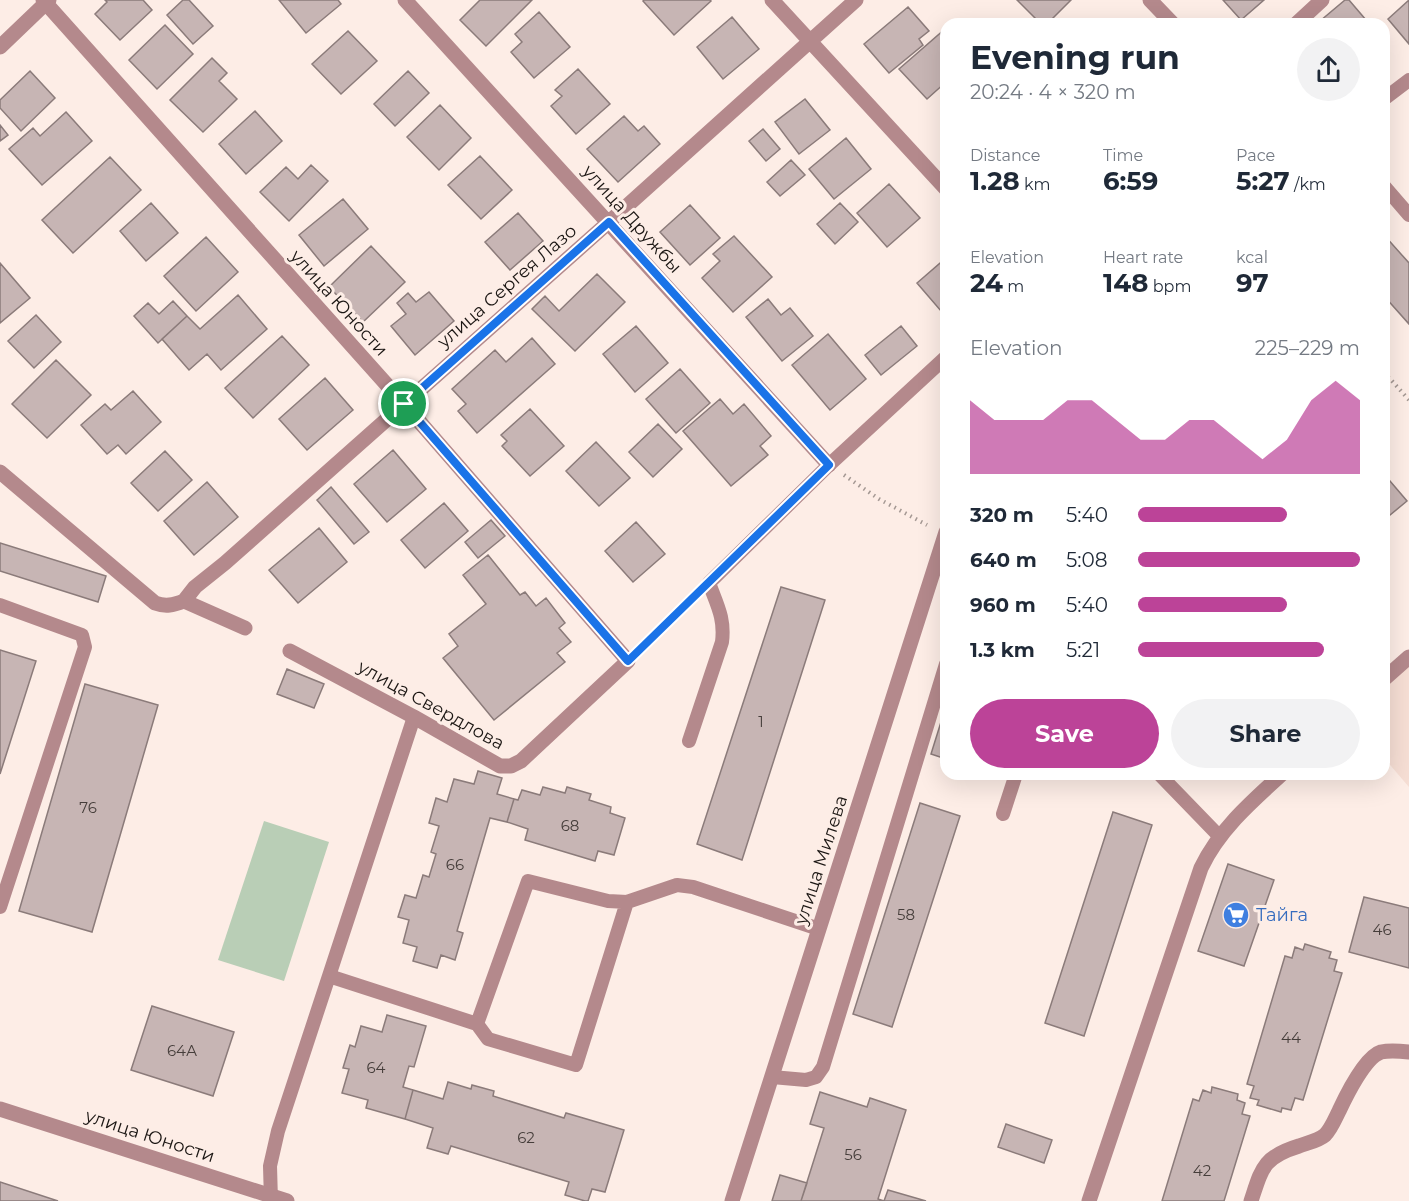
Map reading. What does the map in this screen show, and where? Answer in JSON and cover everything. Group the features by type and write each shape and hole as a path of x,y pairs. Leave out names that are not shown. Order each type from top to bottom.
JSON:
{"street":[{"name":"улица Дружбы","path":"405,0 829,465"},
{"path":"772,0 940,182"},
{"name":"улица Сергея Лазо","path":"184,601 195,587 225,563 609,222 856,0"},
{"path":"1150,0 1167,18"},
{"path":"1302,18 1322,0"},
{"path":"0,46 46,1"},
{"name":"улица Юности","path":"46,1 404,404 628,661"},
{"path":"0,472 155,603 162,606 173,606 184,601 244,628"},
{"name":"улица Милева","path":"732,1201 940,552"},
{"name":"улица Свердлова","path":"290,651 500,766 511,766 521,761 628,661"},
{"path":"1390,674 1409,657"},
{"path":"1089,1201 1201,868 1209,852 1242,811 1276,780"},
{"path":"1251,1201 1260,1175 1271,1158 1325,1135 1333,1125 1352,1084 1368,1063 1379,1053 1409,1052"},
{"name":"улица Юности","path":"0,1109 287,1201"}],"lane":[{"path":"1390,94 1409,80"},
{"path":"1390,193 1409,215"},
{"path":"689,741 722,642 724,628 722,616 709,583 829,465 940,363"},
{"path":"0,605 82,635 85,647 0,907"},
{"path":"772,1077 807,1080 816,1077 823,1067 940,684"},
{"path":"272,1198 270,1166 278,1131 414,717"},
{"path":"1003,814 1014,780"},
{"path":"1165,780 1220,837"},
{"path":"477,1024 528,881 608,901 627,902 677,885 693,887 819,929"},
{"path":"329,976 477,1024 488,1039 576,1065 627,902"}],"path":[{"path":"1390,379 1409,400"},
{"path":"829,465 879,499 940,530"},
{"path":"628,661 709,583"}],"shaded area":[{"path":"1409,663 1409,787 1390,765 1390,681"}],"green space":[{"path":"264,821 329,842 284,981 218,960"}],"building":[{"path":"105,0 143,0 152,10 120,40 95,14 107,2"},
{"path":"183,0 189,0 213,26 193,44 167,15"},
{"path":"279,0 338,0 341,4 306,33"},
{"path":"480,0 532,0 486,46 460,20"},
{"path":"644,0 710,0 711,1 674,35"},
{"path":"1017,0 1071,0 1053,18 1035,18"},
{"path":"1223,0 1264,0 1243,18 1239,18"},
{"path":"1345,0 1349,0 1364,18 1324,18"},
{"path":"1409,0 1409,44 1390,21 1389,18"},
{"path":"908,7 929,31 919,39 923,45 889,73 864,44"},
{"path":"539,12 570,47 534,78 511,52 522,42 515,34"},
{"path":"732,17 759,49 723,79 697,47"},
{"path":"165,25 193,54 157,89 129,60"},
{"path":"348,31 377,61 341,94 312,64"},
{"path":"940,33 940,87 927,99 899,69"},
{"path":"212,58 227,73 219,81 237,99 203,132 170,100"},
{"path":"578,69 610,104 576,134 551,106 562,96 555,90"},
{"path":"30,71 55,98 21,131 0,108 0,100"},
{"path":"408,71 429,93 395,126 374,104"},
{"path":"805,99 830,130 799,154 775,122"},
{"path":"440,105 471,138 439,170 407,137"},
{"path":"255,111 282,141 246,174 219,144"},
{"path":"66,112 92,141 42,185 9,149 33,128 40,136"},
{"path":"624,116 638,131 644,126 660,144 618,182 587,149"},
{"path":"0,125 8,135 0,141"},
{"path":"763,129 780,149 766,161 749,141"},
{"path":"846,138 871,169 834,199 809,169"},
{"path":"480,156 512,190 481,219 448,185"},
{"path":"110,157 141,190 73,253 42,220"},
{"path":"791,160 805,175 780,196 767,182"},
{"path":"311,165 328,181 289,221 260,192 286,167 298,179"},
{"path":"889,184 920,218 887,247 857,213"},
{"path":"343,199 368,229 324,266 299,235"},
{"path":"151,203 178,233 146,261 120,231"},
{"path":"840,203 858,222 835,244 817,224"},
{"path":"690,205 720,238 690,265 660,232"},
{"path":"518,213 543,241 510,270 485,242"},
{"path":"734,236 772,277 733,312 702,278 720,261 713,254"},
{"path":"206,237 238,272 196,311 164,276"},
{"path":"1390,242 1409,263 1409,324 1390,303"},
{"path":"371,246 405,282 363,322 329,287"},
{"path":"0,263 30,298 0,323"},
{"path":"940,263 940,310 917,283"},
{"path":"597,274 625,302 575,351 532,309 545,296 559,311"},
{"path":"429,292 454,321 415,355 391,326 406,314 397,303 408,293 416,302"},
{"path":"238,295 267,329 221,370 207,354 189,370 162,339 187,316 200,329"},
{"path":"768,299 781,315 790,308 813,336 782,361 746,317"},
{"path":"173,301 187,316 158,343 134,316 148,303 159,314"},
{"path":"36,315 61,342 34,368 8,341"},
{"path":"636,326 668,363 635,392 603,354"},
{"path":"901,326 917,346 881,375 865,355"},
{"path":"828,334 866,379 830,410 792,365"},
{"path":"282,336 309,365 253,418 225,388"},
{"path":"532,338 555,364 477,433 458,411 466,404 452,389 495,350 506,362"},
{"path":"56,360 91,395 47,438 12,404"},
{"path":"680,369 710,403 676,433 646,399"},
{"path":"325,378 353,410 307,450 279,419"},
{"path":"133,391 161,422 126,454 118,445 107,454 81,425 105,404 111,410"},
{"path":"720,399 733,414 744,404 771,436 760,446 768,455 731,486 683,431"},
{"path":"530,409 564,446 530,476 502,446 507,441 501,435"},
{"path":"658,424 682,449 653,477 629,452"},
{"path":"596,442 630,478 599,506 566,471"},
{"path":"393,450 426,489 387,522 354,484"},
{"path":"165,451 192,480 158,511 131,483"},
{"path":"1390,481 1407,501 1390,515"},
{"path":"207,482 238,517 194,555 164,521"},
{"path":"331,487 369,532 354,544 317,500"},
{"path":"444,503 468,531 425,568 401,540"},
{"path":"491,520 505,536 478,558 465,542"},
{"path":"636,522 665,554 633,582 605,551"},
{"path":"319,528 347,562 298,603 269,570"},
{"path":"0,543 106,576 98,602 0,571"},
{"path":"488,555 520,595 525,592 536,606 546,598 565,623 559,628 571,642 557,653 565,662 494,720 443,658 458,646 449,634 486,604 463,575"},
{"path":"781,587 825,600 742,860 697,844"},
{"path":"0,650 36,661 0,774"},
{"path":"287,669 324,684 314,708 277,694"},
{"path":"85,684 158,705 92,932 19,911"},
{"path":"940,725 940,757 931,754"},
{"path":"478,771 502,778 497,794 514,799 507,822 490,818 457,931 463,933 455,960 441,955 437,968 413,961 417,947 403,943 409,920 398,917 405,895 416,898 423,875 429,877 436,854 431,852 439,826 429,823 436,798 447,802 454,779 474,784"},
{"path":"543,787 565,793 567,787 591,794 589,800 611,807 610,813 625,818 614,855 598,851 595,861 525,840 528,829 507,822 514,799 518,800 522,790 540,795"},
{"path":"920,803 960,816 892,1027 853,1014"},
{"path":"1113,812 1152,825 1084,1036 1045,1023"},
{"name":"Тайга","path":"1228,864 1274,880 1244,966 1198,951"},
{"path":"1364,897 1409,908 1409,968 1349,952"},
{"path":"1305,944 1331,952 1329,958 1337,960 1334,971 1342,973 1303,1100 1295,1098 1291,1110 1282,1108 1281,1112 1257,1105 1259,1100 1250,1098 1254,1086 1247,1084 1285,956 1292,958 1295,947 1303,950"},
{"path":"152,1006 234,1032 213,1096 131,1070"},
{"path":"387,1015 426,1026 414,1067 409,1066 403,1087 413,1090 405,1119 366,1108 368,1100 342,1093 349,1069 343,1068 350,1045 355,1047 361,1026 382,1032"},
{"path":"448,1082 471,1089 472,1085 494,1091 493,1096 564,1118 566,1113 624,1130 605,1192 592,1189 588,1201 585,1201 565,1195 569,1182 451,1146 448,1154 427,1148 433,1128 405,1119 413,1090 443,1099"},
{"path":"1212,1087 1238,1094 1237,1100 1245,1103 1242,1114 1250,1116 1224,1201 1162,1201 1193,1099 1199,1101 1203,1090 1211,1093"},
{"path":"820,1092 867,1107 870,1098 906,1110 878,1199 884,1201 801,1201 824,1128 810,1124"},
{"path":"1006,1124 1052,1140 1044,1163 998,1147"},
{"path":"780,1175 807,1183 801,1201 772,1201"},
{"path":"0,1182 58,1201 0,1201"},
{"path":"888,1190 926,1201 884,1201"}],"place":[{"name":"Тайга","path":"1236,915"}],"route":[{"path":"609,222 829,465 628,661 404,404 609,222"}]}
